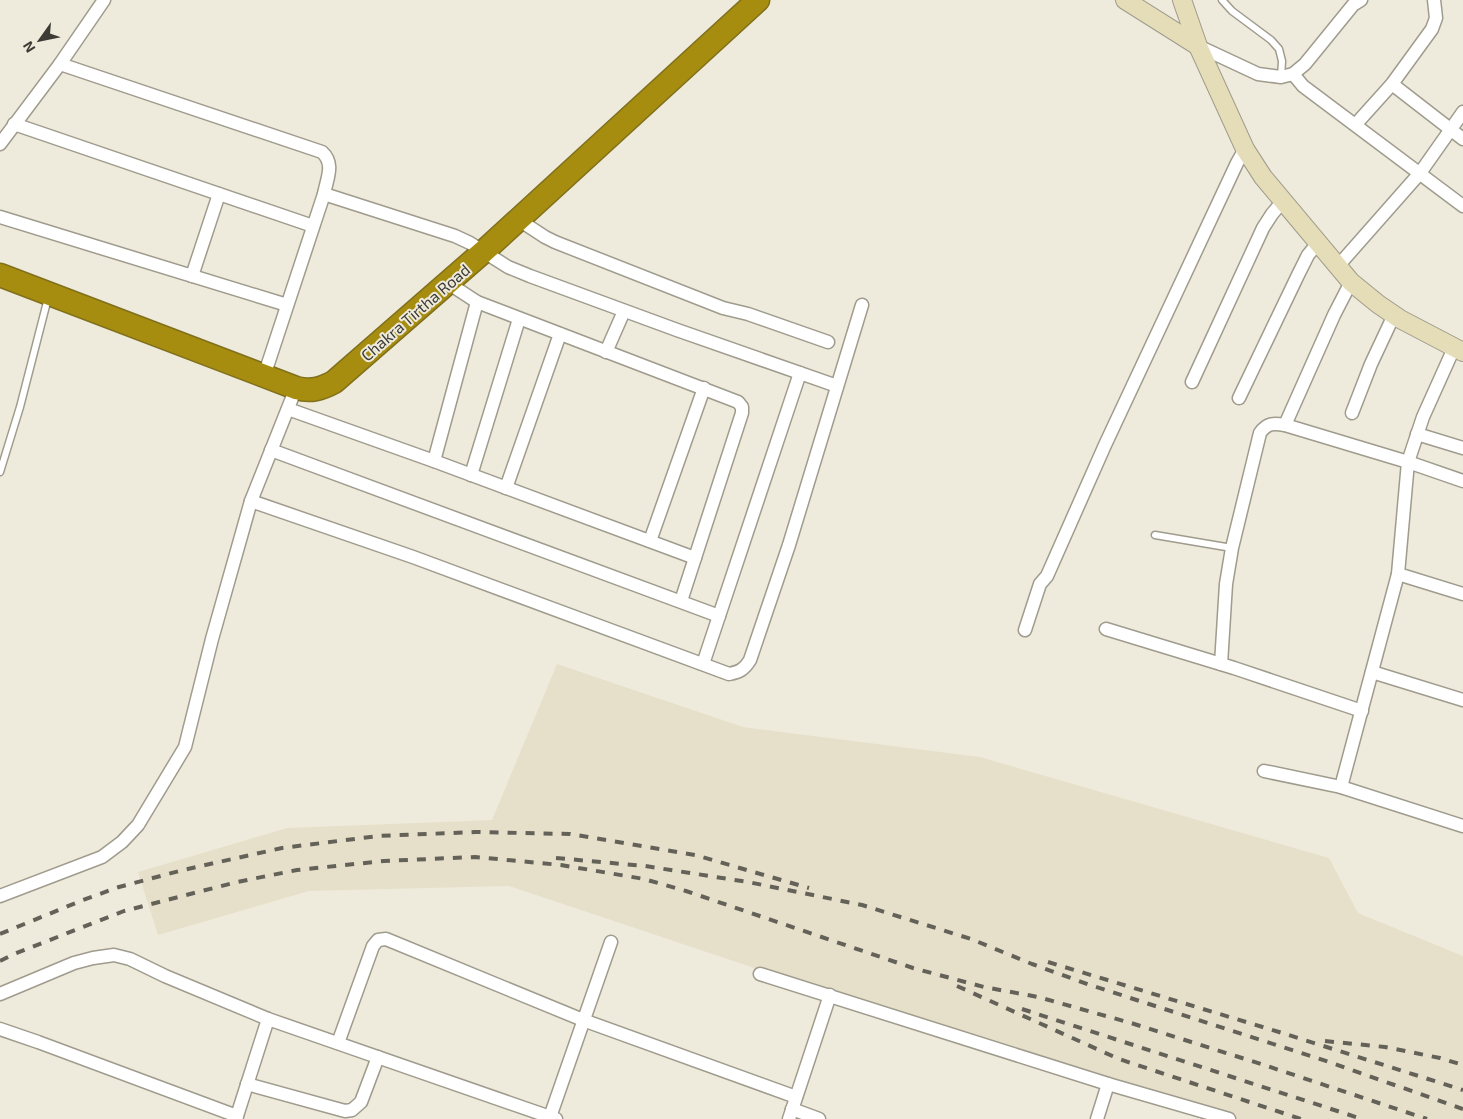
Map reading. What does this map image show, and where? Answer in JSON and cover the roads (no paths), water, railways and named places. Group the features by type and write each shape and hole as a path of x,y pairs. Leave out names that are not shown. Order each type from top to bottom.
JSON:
{"highway":[{"name":"Chakra Tirtha Road","path":"0,275 296,388 308,391 320,389 334,382 483,252 758,0"}],"main road":[{"path":"1125,0 1198,46"},
{"path":"1182,0 1198,46 1245,149 1263,177 1351,282 1394,315 1459,350"}],"street":[{"path":"0,144 60,64 104,0"},
{"path":"1287,76 1305,64 1353,5 1361,0"},
{"path":"1356,124 1392,84 1432,29 1436,18 1434,0"},
{"path":"1198,46 1258,74 1287,76 1356,124 1463,206"},
{"path":"60,64 322,152 328,158 330,166 324,194 264,376"},
{"path":"1392,84 1463,139"},
{"path":"1338,266 1420,172 1463,112"},
{"path":"14,124 313,226"},
{"path":"1026,630 1040,584 1047,576 1105,446 1245,149"},
{"path":"192,276 220,194"},
{"path":"324,194 455,236 470,243 508,267 530,276 837,386"},
{"path":"1192,382 1263,228 1283,201"},
{"path":"0,217 287,305"},
{"path":"519,220 555,242 723,308 748,314 828,342"},
{"path":"1239,398 1298,274 1308,255 1318,243"},
{"path":"1285,425 1334,315 1351,282"},
{"path":"448,283 477,302 704,388 738,402 742,407 742,413 681,602"},
{"path":"434,461 477,302"},
{"path":"251,502 414,557 729,674 738,672 745,668 750,660 789,545 862,305"},
{"path":"606,352 624,311"},
{"path":"1352,413 1371,364 1394,315"},
{"path":"471,474 519,319"},
{"path":"506,488 560,334"},
{"path":"1341,787 1398,574 1408,462 1423,417 1459,350"},
{"path":"703,664 800,373"},
{"path":"0,896 102,857 122,842 138,826 185,747 212,639 251,502 296,388"},
{"path":"650,541 704,388"},
{"path":"288,409 471,474 695,558"},
{"path":"1221,664 1226,584 1232,548 1260,433 1264,427 1269,424 1285,425 1408,462 1463,481"},
{"path":"1417,434 1462,446"},
{"path":"271,450 719,616"},
{"path":"1398,574 1463,594"},
{"path":"1106,629 1221,664 1362,711"},
{"path":"1372,672 1463,700"},
{"path":"1264,771 1341,787 1463,826"},
{"path":"338,1043 373,946 378,940 386,939 820,1119"},
{"path":"0,994 74,963 114,955 130,959 165,976 268,1019 378,1057 526,1114 553,1118 583,1020 611,942"},
{"path":"760,974 1108,1084 1229,1119"},
{"path":"792,1108 830,995"},
{"path":"0,1029 236,1118 268,1019"},
{"path":"247,1084 345,1111 352,1110 361,1102 378,1057"},
{"path":"1097,1119 1108,1084"}],"lane":[{"path":"1222,0 1232,11 1271,40 1279,49 1287,76"},
{"path":"0,472 20,407 48,294"},
{"path":"1155,534 1232,548"}],"railway":[{"path":"0,934 119,887 183,870 282,848 378,836 475,832 570,834 695,855 809,888"},
{"path":"0,961 124,911 237,882 297,870 384,861 475,857 561,865 644,879 686,891 913,968 984,987 1038,997 1131,1023 1427,1119"},
{"path":"556,858 645,866 748,882 862,905 971,939 1090,985 1329,1062 1463,1109"},
{"path":"1048,962 1463,1090"},
{"path":"957,986 1119,1059 1301,1119"},
{"path":"1022,1009 1362,1119"},
{"path":"1325,1041 1385,1047 1440,1058 1463,1065"}]}
